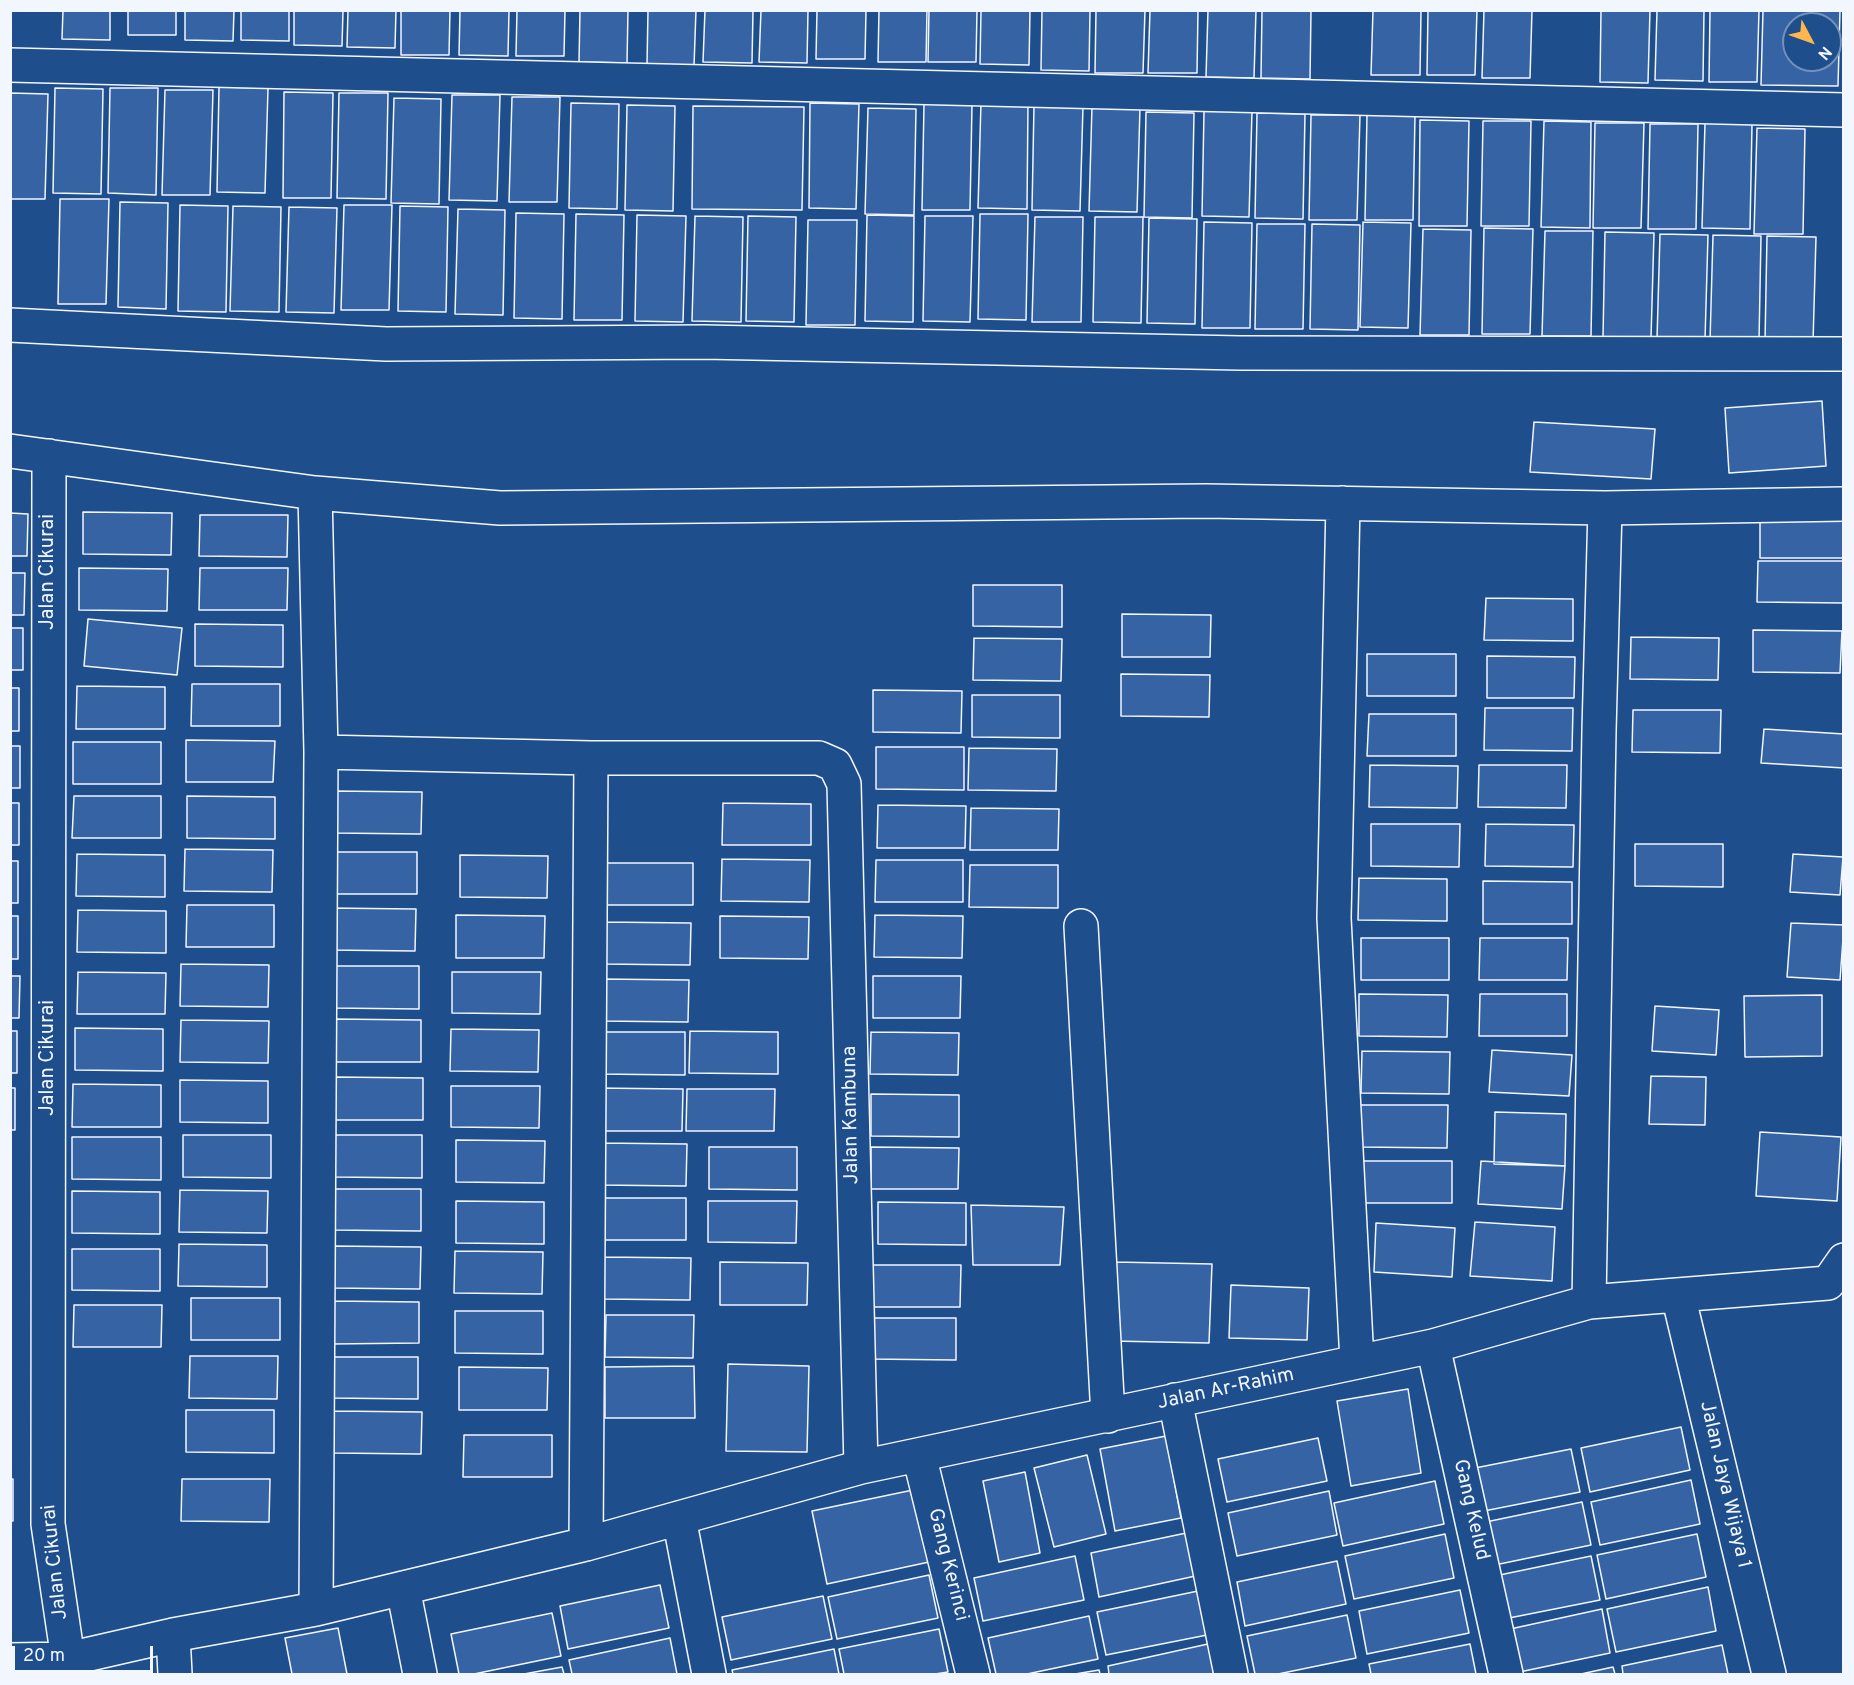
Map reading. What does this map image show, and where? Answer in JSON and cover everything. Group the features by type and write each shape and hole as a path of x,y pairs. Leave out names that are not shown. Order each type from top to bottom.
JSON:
{"street":[{"path":"10,65 1844,110"},
{"path":"10,325 386,344 704,342 1240,353 1844,354"},
{"path":"10,451 315,493 500,508 1194,501 1605,508 1844,504"},
{"name":"Jalan Cikurai","path":"49,456 48,1524 68,1659"},
{"path":"315,493 321,752 316,1609"},
{"path":"1343,503 1334,918 1357,1362"},
{"path":"1589,1302 1605,508"},
{"path":"321,752 591,758 586,1544"},
{"name":"Jalan Kambuna","path":"591,758 819,758 835,765 844,784 861,1467"},
{"path":"1081,926 1108,1416"},
{"name":"Jalan Ar-Rahim","path":"10,1660 68,1659 173,1635 316,1609 586,1544 861,1467 1433,1346 1589,1302 1828,1283 1844,1260"},
{"name":"Jalan Jaya Wijaya 1","path":"1678,1295 1769,1674"},
{"name":"Gang Kelud","path":"1433,1346 1506,1674"},
{"path":"1175,1400 1231,1674"},
{"name":"Gang Kerinci","path":"919,1455 973,1674"},
{"path":"679,1518 710,1674"},
{"path":"403,1588 420,1674"},
{"path":"173,1635 175,1674"}],"building":[{"path":"63,10 110,10 110,40 62,39"},
{"path":"128,10 176,10 176,35 128,35"},
{"path":"185,10 234,10 233,41 185,40"},
{"path":"241,10 289,10 289,41 241,40"},
{"path":"294,10 343,10 342,46 294,45"},
{"path":"348,10 396,10 395,48 347,47"},
{"path":"401,10 450,10 449,55 401,55"},
{"path":"460,10 509,10 508,56 459,55"},
{"path":"517,10 565,10 564,56 516,56"},
{"path":"580,10 628,10 627,63 579,62"},
{"path":"648,10 696,10 694,66 647,65"},
{"path":"705,10 753,10 752,63 703,62"},
{"path":"761,10 808,10 807,63 759,62"},
{"path":"817,10 866,10 865,59 816,59"},
{"path":"879,10 927,10 926,62 878,62"},
{"path":"929,10 977,10 976,62 928,62"},
{"path":"981,10 1030,10 1029,65 980,64"},
{"path":"1042,10 1090,10 1089,71 1041,70"},
{"path":"1096,10 1145,10 1143,73 1095,73"},
{"path":"1150,10 1198,10 1197,73 1148,73"},
{"path":"1208,10 1256,10 1254,78 1206,77"},
{"path":"1262,10 1311,10 1310,79 1261,78"},
{"path":"1373,10 1421,10 1420,75 1371,75"},
{"path":"1428,10 1477,10 1475,75 1427,75"},
{"path":"1484,10 1532,10 1530,78 1482,78"},
{"path":"1601,10 1650,10 1648,83 1600,82"},
{"path":"1657,10 1704,10 1703,81 1655,80"},
{"path":"1710,10 1759,10 1757,82 1709,82"},
{"path":"1763,10 1840,10 1840,12 1782,12 1782,72 1838,72 1838,86 1761,85"},
{"path":"219,87 268,88 265,193 217,192"},
{"path":"55,88 103,89 101,194 53,193"},
{"path":"110,88 158,88 156,195 108,193"},
{"path":"165,90 213,90 210,195 162,195"},
{"path":"284,92 333,93 331,198 283,198"},
{"path":"10,93 48,94 45,199 10,199"},
{"path":"339,93 388,93 386,199 337,198"},
{"path":"452,95 500,95 497,201 449,200"},
{"path":"512,97 560,97 557,202 509,202"},
{"path":"394,98 441,99 439,204 391,203"},
{"path":"981,102 1028,103 1027,209 978,208"},
{"path":"571,103 619,104 617,209 569,208"},
{"path":"810,103 859,104 856,209 809,208"},
{"path":"924,104 972,105 970,210 922,210"},
{"path":"627,105 675,106 673,211 625,210"},
{"path":"1034,105 1083,106 1080,211 1032,210"},
{"path":"693,106 804,107 802,210 692,209"},
{"path":"1092,106 1140,107 1137,212 1089,211"},
{"path":"868,108 916,109 914,215 865,214"},
{"path":"1204,111 1252,111 1249,217 1202,216"},
{"path":"1146,112 1194,113 1192,218 1144,217"},
{"path":"1257,113 1305,114 1303,219 1255,218"},
{"path":"1367,114 1415,115 1413,220 1365,220"},
{"path":"1311,115 1360,115 1357,220 1309,220"},
{"path":"1420,120 1469,121 1467,226 1419,226"},
{"path":"1483,121 1531,121 1529,226 1481,226"},
{"path":"1544,121 1591,122 1590,228 1541,227"},
{"path":"1595,123 1644,123 1641,228 1593,228"},
{"path":"1705,123 1752,124 1750,229 1702,228"},
{"path":"1650,124 1698,124 1696,229 1648,229"},
{"path":"1757,128 1805,129 1803,234 1754,234"},
{"path":"60,199 109,199 106,304 58,304"},
{"path":"120,202 168,203 166,309 118,307"},
{"path":"180,205 228,206 226,312 178,311"},
{"path":"344,205 392,205 389,310 341,310"},
{"path":"233,206 281,207 279,312 230,311"},
{"path":"400,206 448,207 446,312 398,311"},
{"path":"289,207 337,208 334,313 286,312"},
{"path":"458,209 505,210 503,315 455,314"},
{"path":"516,213 564,214 562,319 514,318"},
{"path":"576,214 624,215 622,320 574,320"},
{"path":"980,214 1028,214 1026,320 978,319"},
{"path":"637,215 686,216 683,322 635,321"},
{"path":"867,215 914,216 913,322 865,321"},
{"path":"695,216 743,217 741,322 692,321"},
{"path":"748,216 796,217 794,322 746,321"},
{"path":"925,216 973,216 970,322 923,321"},
{"path":"1035,217 1083,217 1081,322 1032,322"},
{"path":"1095,217 1143,217 1141,323 1093,322"},
{"path":"1149,218 1197,219 1195,324 1147,323"},
{"path":"808,220 857,220 855,325 806,325"},
{"path":"1204,222 1252,223 1250,328 1202,328"},
{"path":"1363,222 1411,223 1408,328 1360,327"},
{"path":"1257,224 1305,224 1303,329 1255,329"},
{"path":"1312,224 1360,225 1358,330 1310,329"},
{"path":"1484,228 1533,229 1530,334 1482,334"},
{"path":"1423,229 1471,230 1469,335 1420,335"},
{"path":"1545,231 1593,231 1591,336 1542,336"},
{"path":"1605,232 1654,233 1651,338 1603,337"},
{"path":"1660,234 1708,235 1705,340 1657,339"},
{"path":"1713,235 1761,236 1759,341 1710,341"},
{"path":"1767,236 1816,237 1813,343 1765,342"},
{"path":"1822,401 1826,466 1729,473 1725,408"},
{"path":"1534,422 1655,429 1651,479 1530,472"},
{"path":"83,512 172,513 171,555 83,554"},
{"path":"10,513 28,514 27,556 10,556"},
{"path":"200,515 288,515 287,557 199,556"},
{"path":"1760,515 1844,516 1844,558 1760,558"},
{"path":"1758,561 1844,561 1844,603 1757,602"},
{"path":"79,568 168,569 167,611 79,610"},
{"path":"200,568 288,568 287,610 199,610"},
{"path":"10,573 25,573 24,615 10,615"},
{"path":"973,585 1062,585 1062,627 973,626"},
{"path":"1486,598 1573,599 1573,641 1484,640"},
{"path":"1122,614 1211,615 1210,657 1122,657"},
{"path":"88,619 182,628 177,675 84,666"},
{"path":"195,624 283,625 283,667 195,666"},
{"path":"10,628 23,628 23,670 10,670"},
{"path":"1753,630 1842,631 1840,673 1753,672"},
{"path":"1631,637 1719,638 1718,680 1630,679"},
{"path":"974,638 1062,639 1061,681 973,680"},
{"path":"1367,654 1456,654 1456,696 1367,696"},
{"path":"1487,656 1575,657 1574,698 1487,698"},
{"path":"1121,674 1210,675 1209,717 1121,716"},
{"path":"192,684 280,684 280,726 191,726"},
{"path":"77,686 165,687 165,729 76,729"},
{"path":"10,688 19,688 19,731 10,731"},
{"path":"873,690 962,691 961,733 873,732"},
{"path":"972,695 1060,695 1060,738 972,737"},
{"path":"1485,708 1573,708 1572,751 1484,750"},
{"path":"1633,710 1721,710 1720,753 1632,752"},
{"path":"1369,714 1456,714 1456,756 1367,756"},
{"path":"1764,729 1844,734 1844,768 1761,763"},
{"path":"186,740 275,741 273,782 186,782"},
{"path":"73,742 161,742 161,784 73,784"},
{"path":"10,746 20,746 20,788 10,788"},
{"path":"876,747 964,747 964,790 876,789"},
{"path":"969,748 1057,749 1056,791 968,790"},
{"path":"1370,765 1458,766 1457,808 1369,807"},
{"path":"1479,765 1567,765 1566,808 1478,807"},
{"path":"333,791 422,792 421,834 333,833"},
{"path":"74,796 161,796 161,838 72,838"},
{"path":"187,796 275,797 275,839 187,838"},
{"path":"10,803 19,803 19,845 10,845"},
{"path":"723,803 811,804 811,845 722,845"},
{"path":"878,805 966,806 965,848 877,848"},
{"path":"971,808 1059,809 1058,850 970,850"},
{"path":"1371,824 1460,824 1459,867 1371,866"},
{"path":"1486,824 1574,825 1573,867 1485,866"},
{"path":"1635,844 1723,844 1723,887 1635,886"},
{"path":"185,849 273,850 272,892 184,891"},
{"path":"329,852 417,852 417,894 329,894"},
{"path":"77,854 165,855 165,897 76,896"},
{"path":"1793,854 1843,857 1840,895 1790,892"},
{"path":"460,855 548,856 547,898 460,897"},
{"path":"722,859 810,860 809,902 721,901"},
{"path":"876,860 963,860 963,902 875,902"},
{"path":"10,861 18,861 18,903 10,903"},
{"path":"604,863 693,863 693,905 604,905"},
{"path":"970,865 1058,865 1058,908 969,907"},
{"path":"1359,878 1447,879 1447,921 1358,920"},
{"path":"1483,881 1572,882 1572,924 1483,924"},
{"path":"187,905 274,905 274,947 186,947"},
{"path":"327,908 416,909 415,951 327,950"},
{"path":"78,910 166,911 166,953 77,952"},
{"path":"456,915 545,916 544,958 456,958"},
{"path":"875,915 963,916 962,958 874,957"},
{"path":"10,916 18,916 18,959 10,959"},
{"path":"720,916 809,917 808,959 720,958"},
{"path":"603,922 691,923 690,965 602,964"},
{"path":"1791,923 1844,925 1840,980 1787,977"},
{"path":"1361,938 1449,938 1449,980 1361,980"},
{"path":"1480,938 1568,938 1567,980 1479,980"},
{"path":"181,964 269,965 268,1007 180,1006"},
{"path":"331,966 419,966 419,1009 331,1008"},
{"path":"78,972 166,973 165,1014 77,1014"},
{"path":"452,972 541,972 540,1014 452,1013"},
{"path":"10,976 20,976 19,1018 10,1018"},
{"path":"873,976 961,976 960,1018 873,1018"},
{"path":"600,979 689,980 688,1022 600,1021"},
{"path":"1359,994 1448,995 1447,1037 1359,1036"},
{"path":"1480,994 1567,994 1567,1036 1479,1036"},
{"path":"1822,995 1822,1056 1745,1057 1744,996"},
{"path":"1655,1006 1719,1010 1716,1055 1652,1051"},
{"path":"333,1019 421,1020 421,1062 333,1062"},
{"path":"181,1020 269,1021 268,1063 180,1062"},
{"path":"75,1028 163,1029 163,1071 75,1070"},
{"path":"451,1029 539,1030 538,1072 450,1071"},
{"path":"10,1031 17,1031 17,1073 10,1073"},
{"path":"690,1031 778,1032 778,1074 689,1073"},
{"path":"598,1032 685,1032 685,1075 597,1074"},
{"path":"871,1032 959,1033 958,1075 870,1074"},
{"path":"1492,1050 1572,1055 1569,1096 1489,1092"},
{"path":"1362,1051 1450,1052 1449,1094 1361,1093"},
{"path":"1651,1076 1706,1077 1705,1125 1649,1124"},
{"path":"335,1077 423,1078 423,1120 335,1120"},
{"path":"180,1080 268,1081 268,1123 180,1122"},
{"path":"73,1084 161,1085 161,1127 72,1127"},
{"path":"451,1086 540,1086 539,1128 451,1127"},
{"path":"10,1088 15,1088 15,1130 10,1130"},
{"path":"594,1088 683,1089 682,1131 594,1131"},
{"path":"687,1089 775,1089 774,1131 686,1131"},
{"path":"871,1094 959,1095 959,1137 871,1136"},
{"path":"1360,1105 1448,1105 1447,1148 1360,1147"},
{"path":"1495,1112 1566,1114 1565,1166 1494,1164"},
{"path":"1760,1132 1841,1137 1837,1201 1756,1196"},
{"path":"183,1135 271,1135 271,1178 183,1177"},
{"path":"334,1135 422,1135 422,1178 334,1177"},
{"path":"72,1137 161,1137 161,1180 72,1179"},
{"path":"456,1140 545,1141 544,1183 456,1182"},
{"path":"599,1143 687,1144 686,1186 598,1185"},
{"path":"709,1147 797,1147 797,1190 709,1189"},
{"path":"871,1147 959,1148 958,1189 871,1189"},
{"path":"1363,1161 1452,1161 1452,1203 1363,1203"},
{"path":"1481,1161 1565,1166 1562,1209 1478,1204"},
{"path":"334,1189 421,1189 421,1231 333,1230"},
{"path":"180,1190 268,1191 267,1233 179,1232"},
{"path":"72,1191 160,1192 160,1234 72,1233"},
{"path":"598,1198 686,1198 686,1240 597,1240"},
{"path":"456,1201 544,1202 544,1244 456,1243"},
{"path":"708,1201 797,1201 796,1243 708,1242"},
{"path":"878,1202 966,1203 966,1245 878,1244"},
{"path":"971,1205 1064,1207 1060,1265 973,1265"},
{"path":"1475,1222 1555,1227 1552,1281 1470,1276"},
{"path":"1376,1223 1455,1228 1452,1277 1374,1272"},
{"path":"179,1244 267,1245 267,1287 178,1286"},
{"path":"332,1246 421,1247 420,1289 332,1288"},
{"path":"72,1249 160,1249 160,1291 72,1290"},
{"path":"455,1251 543,1252 542,1294 454,1293"},
{"path":"603,1257 691,1258 690,1300 602,1299"},
{"path":"720,1262 808,1263 807,1305 720,1305"},
{"path":"1114,1262 1212,1264 1209,1343 1112,1341"},
{"path":"872,1265 961,1265 960,1307 872,1307"},
{"path":"1231,1285 1309,1288 1307,1340 1229,1338"},
{"path":"191,1298 280,1298 280,1340 191,1340"},
{"path":"332,1301 419,1302 419,1343 331,1344"},
{"path":"74,1305 162,1305 161,1347 73,1347"},
{"path":"455,1311 543,1311 543,1354 455,1353"},
{"path":"606,1315 694,1315 693,1358 605,1357"},
{"path":"869,1318 956,1318 956,1360 868,1359"},
{"path":"190,1356 278,1356 277,1399 189,1398"},
{"path":"330,1357 418,1357 418,1399 329,1398"},
{"path":"728,1364 809,1366 807,1452 726,1451"},
{"path":"694,1366 695,1418 605,1418 605,1367"},
{"path":"459,1367 548,1368 547,1410 459,1410"},
{"path":"1408,1389 1421,1473 1351,1486 1337,1401"},
{"path":"186,1410 274,1410 274,1453 186,1452"},
{"path":"334,1411 422,1412 421,1454 333,1453"},
{"path":"1681,1427 1690,1470 1590,1492 1581,1448"},
{"path":"464,1435 552,1435 552,1477 463,1477"},
{"path":"1166,1436 1181,1518 1115,1531 1100,1449"},
{"path":"1318,1438 1327,1481 1227,1502 1218,1459"},
{"path":"1571,1449 1580,1492 1479,1512 1470,1469"},
{"path":"1087,1455 1106,1534 1054,1547 1034,1468"},
{"path":"1025,1472 1040,1553 999,1562 983,1481"},
{"path":"10,1479 13,1479 13,1521 10,1521"},
{"path":"182,1479 270,1479 269,1522 181,1521"},
{"path":"1691,1480 1700,1524 1600,1545 1591,1502"},
{"path":"1435,1481 1444,1524 1343,1546 1334,1503"},
{"path":"913,1490 929,1562 827,1584 812,1511"},
{"path":"1329,1491 1337,1535 1237,1556 1228,1513"},
{"path":"1582,1502 1591,1545 1490,1566 1481,1523"},
{"path":"1191,1532 1200,1575 1099,1597 1091,1553"},
{"path":"1445,1534 1454,1578 1354,1599 1345,1556"},
{"path":"1697,1534 1706,1577 1606,1599 1597,1555"},
{"path":"1075,1556 1084,1600 983,1621 974,1578"},
{"path":"1591,1556 1600,1600 1499,1620 1490,1577"},
{"path":"1337,1561 1346,1604 1245,1626 1237,1582"},
{"path":"929,1575 938,1618 837,1639 828,1597"},
{"path":"660,1585 669,1628 568,1649 560,1606"},
{"path":"1708,1587 1716,1631 1616,1652 1607,1609"},
{"path":"1460,1590 1469,1633 1367,1654 1359,1611"},
{"path":"1198,1591 1207,1635 1106,1655 1097,1612"},
{"path":"823,1596 832,1639 731,1660 722,1617"},
{"path":"1602,1609 1610,1653 1510,1674 1501,1631"},
{"path":"552,1613 561,1656 474,1674 459,1674 451,1634"},
{"path":"1347,1615 1356,1658 1278,1674 1255,1674 1247,1636"},
{"path":"1089,1616 1098,1659 1027,1674 996,1674 988,1638"},
{"path":"338,1628 347,1674 292,1674 285,1638"},
{"path":"939,1629 948,1672 844,1674 839,1649"},
{"path":"670,1638 677,1674 572,1674 569,1660"},
{"path":"1208,1644 1214,1674 1109,1674 1108,1666"},
{"path":"1470,1644 1476,1674 1371,1674 1369,1664"},
{"path":"1722,1645 1728,1674 1623,1674 1622,1666"},
{"path":"834,1649 839,1674 733,1674 732,1670"},
{"path":"562,1667 564,1674 524,1674"},
{"path":"1613,1667 1615,1674 1581,1674"},
{"path":"1099,1670 1100,1674 1075,1674"}]}
